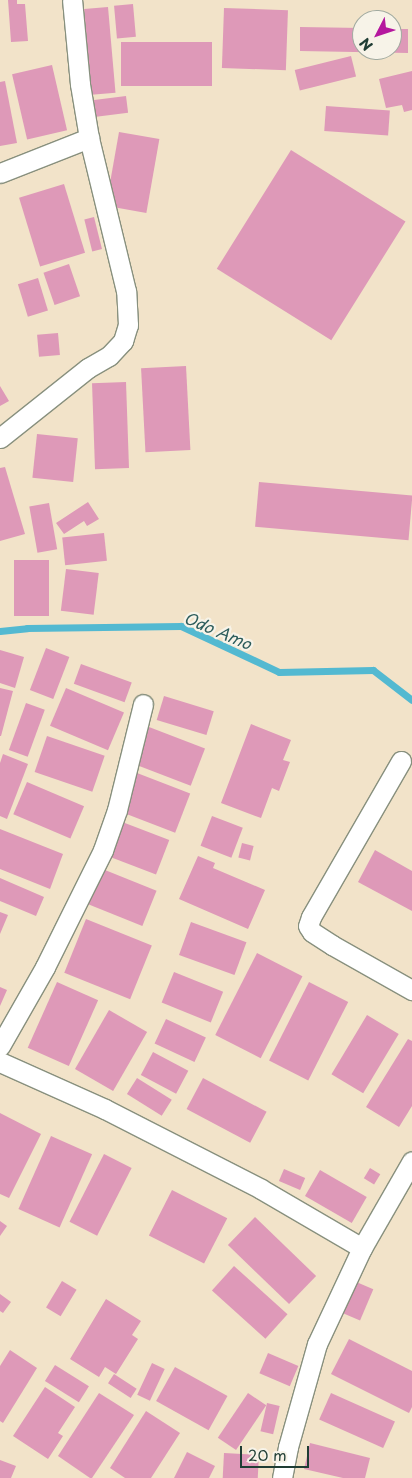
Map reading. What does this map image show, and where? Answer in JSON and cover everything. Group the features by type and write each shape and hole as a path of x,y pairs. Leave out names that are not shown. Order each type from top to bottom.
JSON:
{"street":[{"path":"0,438 88,368 109,356 123,340 128,325 126,290 89,138 80,84 72,0"},
{"path":"0,173 89,138"},
{"path":"0,1046 45,967 103,850 116,810 143,704"},
{"path":"401,762 311,917 308,926 312,932 332,945 412,990"},
{"path":"0,1062 105,1109 261,1188 362,1248"},
{"path":"282,1478 288,1447 317,1344 362,1248 412,1161"}],"building":[{"path":"8,0 17,0 17,4 25,4 28,41 11,42"},
{"path":"133,4 136,37 117,39 114,6"},
{"path":"108,7 115,93 92,95 84,9"},
{"path":"224,8 288,10 286,70 222,68"},
{"path":"300,27 352,28 352,52 300,51"},
{"path":"402,29 408,29 408,53 402,53"},
{"path":"121,42 212,42 212,86 121,86"},
{"path":"351,56 356,76 300,90 295,70"},
{"path":"52,65 67,130 27,140 12,74"},
{"path":"412,71 412,110 404,112 402,105 386,108 379,79"},
{"path":"5,81 17,143 0,146 0,82"},
{"path":"126,96 128,113 92,117 90,100"},
{"path":"326,106 390,110 388,135 324,131"},
{"path":"119,132 159,139 146,213 106,206"},
{"path":"291,150 405,222 331,340 217,269"},
{"path":"64,184 85,253 40,267 19,198"},
{"path":"94,217 102,249 92,251 84,219"},
{"path":"69,264 80,296 55,305 43,273"},
{"path":"38,278 48,311 28,317 18,284"},
{"path":"58,333 60,355 39,357 37,335"},
{"path":"186,366 190,450 145,452 141,368"},
{"path":"126,382 129,468 95,469 92,383"},
{"path":"0,386 9,401 0,406"},
{"path":"37,434 78,438 73,482 32,478"},
{"path":"5,467 25,534 0,541 0,468"},
{"path":"259,482 412,495 408,540 255,527"},
{"path":"88,502 99,519 87,526 84,521 64,534 56,523"},
{"path":"49,503 57,549 37,553 29,506"},
{"path":"104,533 107,561 65,565 62,537"},
{"path":"14,560 49,560 49,616 14,616"},
{"path":"66,569 99,573 94,615 61,611"},
{"path":"46,648 69,657 53,699 30,690"},
{"path":"0,650 24,657 15,688 0,683"},
{"path":"81,664 132,682 125,702 74,684"},
{"path":"0,688 13,691 1,736 0,736"},
{"path":"66,688 124,713 108,750 50,726"},
{"path":"164,696 214,711 206,735 157,720"},
{"path":"26,703 45,710 28,757 9,750"},
{"path":"251,724 291,740 283,760 290,762 279,791 272,788 261,818 221,803"},
{"path":"149,727 205,749 191,786 135,764"},
{"path":"47,736 105,756 92,792 35,772"},
{"path":"3,754 28,764 7,819 0,816 0,763"},
{"path":"137,773 190,793 175,833 122,812"},
{"path":"27,782 84,806 70,838 13,814"},
{"path":"212,816 243,828 231,858 201,846"},
{"path":"117,820 169,840 156,875 104,855"},
{"path":"0,829 63,854 50,889 0,869"},
{"path":"242,843 254,846 250,860 238,858"},
{"path":"375,850 412,871 412,911 358,882"},
{"path":"198,856 215,863 213,868 265,890 248,929 179,899"},
{"path":"100,868 157,891 142,926 86,903"},
{"path":"0,878 44,897 36,916 0,901"},
{"path":"0,912 8,915 0,934"},
{"path":"86,919 152,946 130,999 64,973"},
{"path":"191,922 246,942 234,975 179,955"},
{"path":"257,953 302,976 261,1058 215,1035"},
{"path":"174,972 223,992 211,1022 162,1003"},
{"path":"57,982 98,1000 69,1066 28,1048"},
{"path":"309,982 348,1002 308,1080 269,1060"},
{"path":"0,987 7,990 0,1006"},
{"path":"109,1010 147,1032 113,1091 75,1069"},
{"path":"367,1015 399,1034 363,1093 331,1074"},
{"path":"166,1019 206,1038 194,1062 155,1043"},
{"path":"408,1039 412,1041 412,1106 399,1127 366,1107"},
{"path":"153,1052 188,1071 176,1094 141,1075"},
{"path":"137,1078 172,1100 162,1116 127,1094"},
{"path":"203,1078 267,1112 250,1143 187,1109"},
{"path":"0,1113 41,1134 9,1198 0,1194"},
{"path":"51,1136 92,1154 60,1227 18,1209"},
{"path":"104,1154 132,1168 97,1236 69,1222"},
{"path":"370,1168 380,1174 374,1184 364,1178"},
{"path":"284,1169 305,1178 300,1190 279,1181"},
{"path":"320,1170 367,1197 352,1223 305,1196"},
{"path":"172,1190 227,1218 204,1264 149,1235"},
{"path":"255,1217 316,1276 289,1304 228,1245"},
{"path":"0,1221 7,1226 0,1236"},
{"path":"234,1266 288,1314 265,1339 212,1291"},
{"path":"62,1281 77,1290 61,1316 46,1308"},
{"path":"354,1281 373,1289 360,1321 341,1312"},
{"path":"0,1294 11,1302 3,1313 0,1311"},
{"path":"106,1299 141,1321 132,1335 138,1339 116,1374 105,1367 99,1377 70,1359"},
{"path":"349,1339 412,1371 412,1407 409,1413 331,1374"},
{"path":"10,1350 37,1368 3,1423 0,1421 0,1366"},
{"path":"268,1353 298,1366 290,1386 259,1373"},
{"path":"152,1363 165,1369 150,1401 137,1395"},
{"path":"55,1365 89,1386 79,1402 45,1381"},
{"path":"175,1367 227,1396 209,1430 156,1401"},
{"path":"114,1374 137,1389 131,1398 108,1383"},
{"path":"45,1387 75,1407 58,1433 63,1436 48,1459 13,1436"},
{"path":"99,1393 134,1415 92,1478 90,1478 58,1456"},
{"path":"248,1393 266,1405 236,1450 218,1438"},
{"path":"331,1393 395,1421 383,1448 319,1419"},
{"path":"267,1403 280,1406 273,1434 260,1431"},
{"path":"146,1411 180,1433 151,1478 125,1478 110,1468"},
{"path":"310,1443 370,1458 365,1478 343,1478 304,1469"},
{"path":"187,1452 215,1466 209,1478 174,1478"},
{"path":"224,1453 259,1455 258,1478 223,1478"},
{"path":"0,1460 16,1466 11,1478 0,1478"}],"waterway":[{"name":"Odo Amo","path":"0,631 27,628 181,626 279,672 373,670 412,700"}]}
